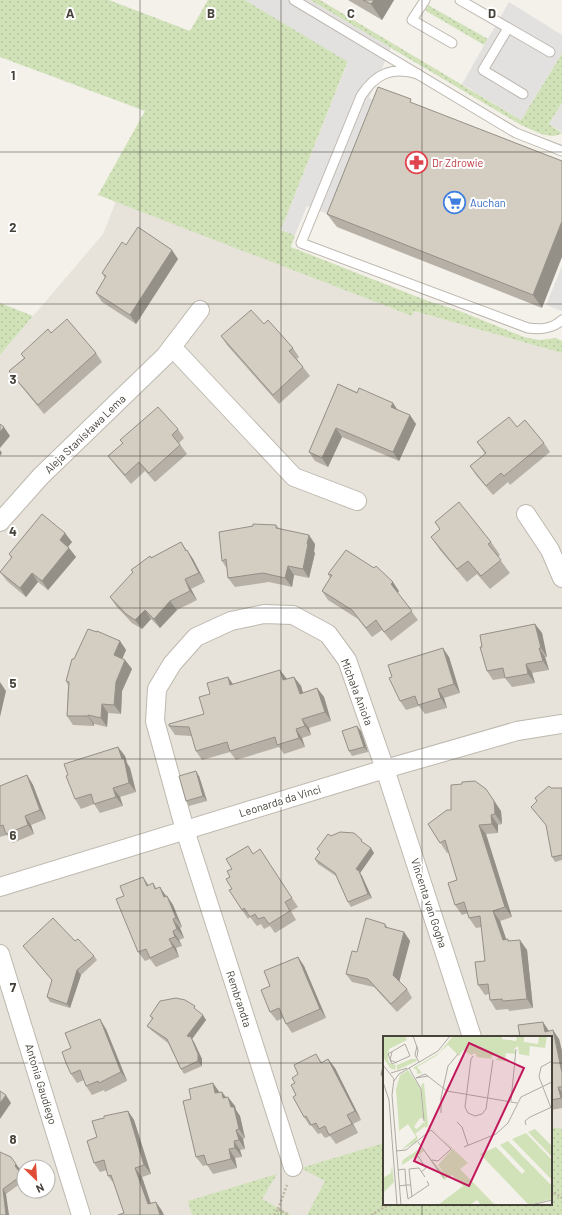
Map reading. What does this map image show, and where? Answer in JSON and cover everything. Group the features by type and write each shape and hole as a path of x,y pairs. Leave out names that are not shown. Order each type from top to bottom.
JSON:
{"street":[{"name":"Aleja Stanisława Lema","path":"0,522 41,476 165,356 200,310"},
{"path":"172,347 294,477 357,501"},
{"path":"526,514 550,550 562,578"},
{"name":"Michała Anioła","path":"185,830 155,721 158,689 172,664 196,637 231,621 264,614 293,615 328,634 347,660 385,769"},
{"name":"Leonarda da Vinci","path":"0,887 385,769 517,731 562,724"},
{"name":"Vincenta van Gogha","path":"385,769 472,1036"},
{"name":"Rembrandta","path":"185,830 293,1167"},
{"name":"Antonia Gaudiego","path":"0,954 81,1215"}],"lane":[{"path":"294,0 516,133 562,151"},
{"path":"425,0 412,20 452,43"},
{"path":"460,0 550,52"},
{"path":"508,28 483,70 523,94"},
{"path":"418,74 404,71 385,74 374,80 363,92 301,243 528,328 539,330 548,328 562,320"}],"path":[{"path":"274,1215 278,1209 293,1167"},
{"path":"552,1191 562,1198"},
{"path":"371,1215 388,1205"},
{"path":"278,1209 289,1215"}],"shaded area":[{"path":"245,0 310,0 391,48 369,98 384,104 338,218 307,206 295,235 281,230 348,62"},
{"path":"509,2 562,35 562,53 521,120 462,84"},
{"path":"562,103 562,132 549,124"},
{"path":"116,201 412,316 414,311 562,353 562,1215 0,1215 0,355 103,234"},
{"path":"562,266 562,311 546,305"}],"green space":[{"path":"0,0 109,0 190,31 208,0 245,0 348,61 281,230 295,235 291,247 524,337 539,340 556,338 562,341 562,353 414,311 412,316 98,195 145,111 0,57"},
{"path":"310,0 320,0 521,120 562,53 562,103 549,124 562,133 552,136 536,132 521,125"},
{"path":"428,5 488,39 484,45 426,11"},
{"path":"0,303 33,316 0,355"},
{"path":"552,1127 562,1129 562,1215 307,1215 325,1181 301,1168 383,1143 383,1205 552,1205"},
{"path":"277,1174 262,1199 291,1215 192,1215 188,1201"}],"building":[{"path":"363,0 374,0 371,4"},
{"name":"Auchan","path":"378,87 411,99 410,102 562,161 562,221 533,295 327,214"},
{"path":"138,227 172,250 130,315 96,293 106,276 102,273 122,242 126,245"},
{"path":"251,310 264,324 268,320 293,348 289,351 303,367 273,395 221,336"},
{"path":"67,319 96,353 38,405 9,371 25,358 21,354 48,329 51,333"},
{"path":"338,384 357,393 359,388 393,403 391,407 410,415 393,452 336,428 322,458 309,452"},
{"path":"158,407 178,429 172,435 180,445 149,473 139,462 125,475 108,456 123,443 120,440"},
{"path":"509,417 517,427 525,420 544,443 504,476 501,473 486,486 470,466 486,453 477,442"},
{"path":"0,424 4,427 0,432"},
{"path":"459,502 491,542 488,544 501,560 481,576 468,561 457,569 431,537 440,529 435,522"},
{"path":"42,514 65,533 60,540 69,548 42,581 32,573 20,588 0,572 12,557 9,554"},
{"path":"253,524 276,525 276,528 309,535 303,569 288,566 285,578 263,573 228,578 226,559 222,561 219,532 253,526"},
{"path":"181,542 199,573 185,579 190,591 170,601 154,619 145,610 135,620 126,614 110,597 133,572 131,570 150,556 151,558"},
{"path":"346,550 374,568 376,566 393,582 391,584 412,611 384,632 376,620 366,628 352,610 322,591 332,575 328,574"},
{"path":"535,624 543,661 526,664 528,674 505,678 503,668 487,671 480,647 482,647 480,635"},
{"path":"88,629 97,631 120,641 114,655 125,660 116,682 114,705 102,704 101,718 88,715 67,716 69,682 66,681 72,659 74,659"},
{"path":"443,648 454,684 438,689 441,698 418,705 415,696 400,701 389,678 392,677 388,665"},
{"path":"280,670 283,680 294,677 300,694 317,688 325,712 302,719 305,726 296,729 299,738 277,745 275,737 230,751 227,742 196,751 189,727 169,726 169,724 204,714 199,697 210,694 207,683 228,677 230,685"},
{"path":"357,726 364,747 349,751 342,731"},
{"path":"118,747 122,759 124,758 129,783 113,788 116,797 94,804 91,794 75,799 66,776 68,775 64,764"},
{"path":"196,771 203,796 186,801 179,776"},
{"path":"27,775 40,810 25,816 28,825 6,834 3,825 0,826 0,786"},
{"path":"475,781 486,789 494,801 495,814 491,815 492,824 479,825 505,907 493,911 503,940 520,940 527,999 503,1001 502,999 490,1000 488,984 478,985 475,962 485,961 480,916 469,918 464,902 455,905 448,883 457,880 445,840 440,843 428,824 447,810 451,810 451,785"},
{"path":"549,786 551,788 562,788 562,855 552,857 546,825 531,807 537,801 535,798"},
{"path":"340,832 354,833 362,840 361,841 371,848 356,869 359,871 368,894 348,902 335,873 315,859 320,852 317,849 328,834 331,836"},
{"path":"248,846 253,854 260,849 292,898 285,902 290,911 269,924 264,917 258,919 255,914 250,917 244,908 242,910 229,890 232,889 226,879 230,877 227,871 232,869 226,859"},
{"path":"143,877 147,886 153,883 155,889 160,887 164,897 167,896 176,918 173,919 177,929 173,931 175,937 169,939 173,947 150,958 146,949 138,952 116,899 124,896 120,886"},
{"path":"53,918 75,941 78,939 94,956 77,970 67,1004 47,997 52,980 23,946"},
{"path":"366,918 385,924 385,927 404,932 393,975 407,989 391,1004 368,979 346,974 352,951 357,952"},
{"path":"298,957 320,1009 286,1024 279,1008 270,1012 261,990 270,986 264,971"},
{"path":"176,998 185,1000 195,1006 194,1008 203,1015 187,1036 191,1037 198,1054 198,1061 181,1069 167,1039 147,1026 153,1018 150,1016 160,1001"},
{"path":"100,1019 121,1072 99,1083 98,1081 86,1086 80,1070 71,1074 66,1063 62,1052 71,1048 65,1033"},
{"path":"543,1022 545,1032 553,1030 562,1073 562,1087 558,1087 561,1098 552,1100 552,1036 520,1036 518,1025"},
{"path":"316,1054 321,1063 328,1059 355,1111 347,1115 352,1124 329,1135 325,1126 319,1129 316,1123 311,1125 306,1116 304,1117 293,1097 296,1095 291,1085 295,1083 292,1078 298,1074 294,1065"},
{"path":"213,1083 215,1093 222,1092 223,1098 228,1097 231,1107 234,1107 239,1129 236,1130 239,1140 234,1141 235,1148 229,1149 231,1159 207,1165 204,1155 196,1157 183,1101 191,1099 189,1089"},
{"path":"0,1091 6,1095 0,1103"},
{"path":"128,1111 144,1165 135,1168 148,1204 156,1202 160,1215 118,1215 124,1213 111,1175 108,1176 104,1160 94,1163 87,1141 97,1137 92,1121 104,1118 104,1116"},
{"path":"0,1152 11,1157 16,1164 16,1179 3,1189 6,1215 0,1215"}],"place":[{"name":"Dr Zdrowie","path":"416,163"},
{"name":"Auchan","path":"454,203"}]}
